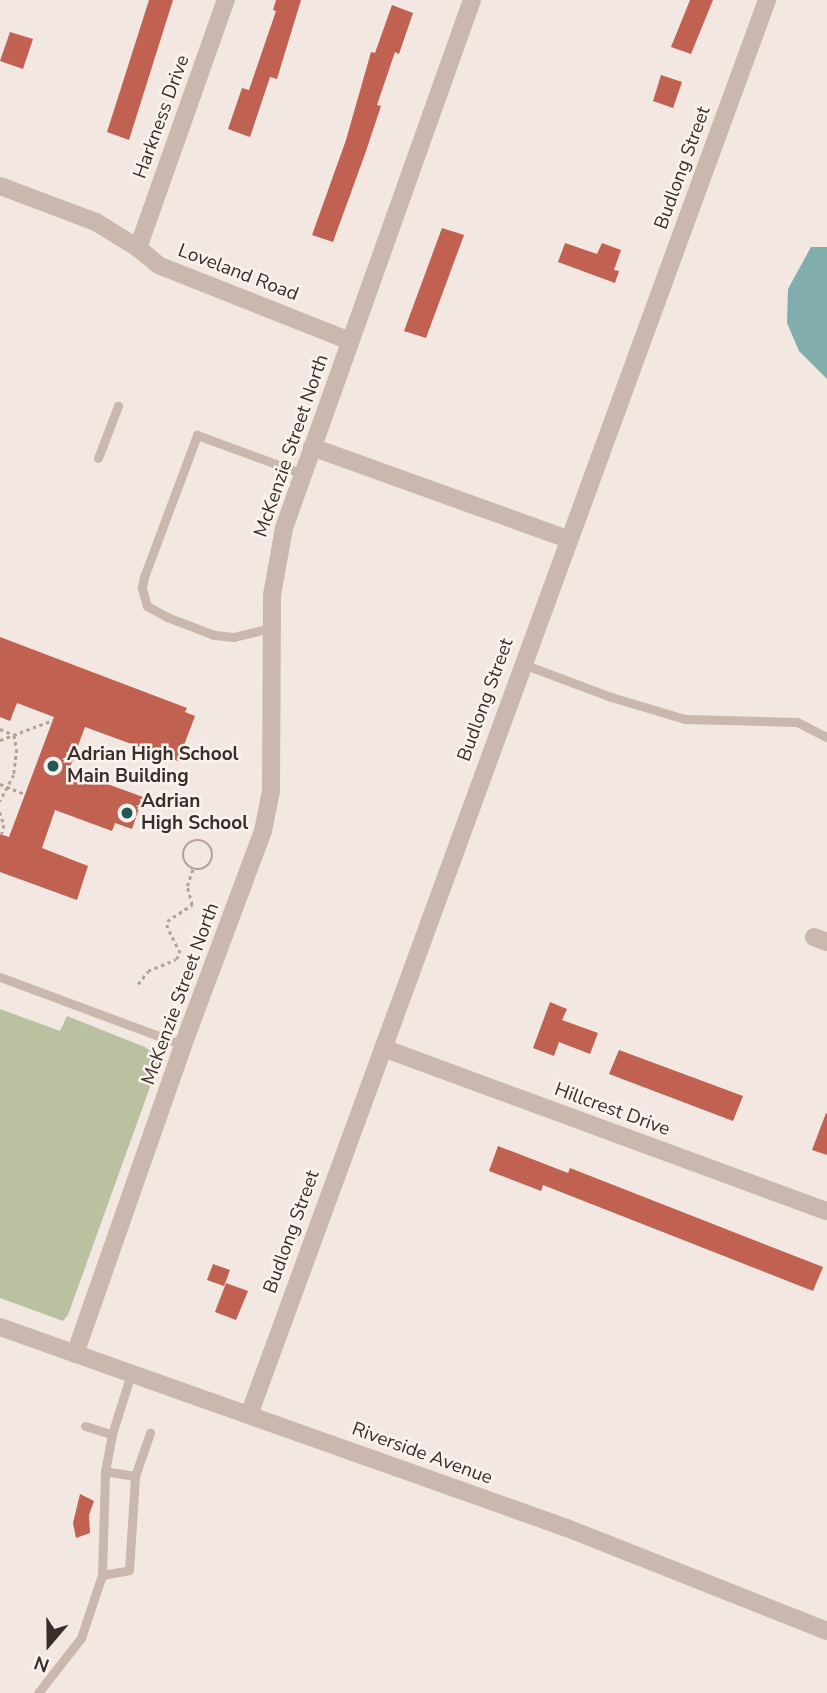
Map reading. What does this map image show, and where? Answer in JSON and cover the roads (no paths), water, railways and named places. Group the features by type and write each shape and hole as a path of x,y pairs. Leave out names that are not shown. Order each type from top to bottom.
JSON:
{"street":[{"name":"Harkness Drive","path":"138,248 226,0"},
{"name":"McKenzie Street North","path":"75,1354 183,1045 252,862 271,791 270,628 277,558 312,447 472,0"},
{"name":"Budlong Street","path":"249,1415 521,664 767,0"},
{"name":"Loveland Road","path":"0,186 96,222 138,248 158,265 350,341"},
{"path":"312,447 568,539"},
{"name":"Hillcrest Drive","path":"383,1048 827,1211"},
{"name":"Riverside Avenue","path":"0,1326 567,1528 827,1631"}],"lane":[{"path":"98,458 118,406"},
{"path":"270,628 234,637 215,635 147,606 142,588 144,577 197,435 303,474"},
{"path":"521,664 611,697 685,719 797,722 827,737"},
{"path":"0,977 183,1045"},
{"path":"38,1693 81,1638 102,1575 105,1471 112,1434 131,1374"},
{"path":"85,1426 112,1434"},
{"path":"102,1575 129,1570 135,1476 150,1433"},
{"path":"105,1471 135,1476"}],"water":[{"path":"811,247 827,247 827,379 799,351 787,323 788,289"}],"place":[{"name":"Adrian High School Main Building","path":"53,766"},
{"name":"Adrian High School","path":"127,813"}]}
